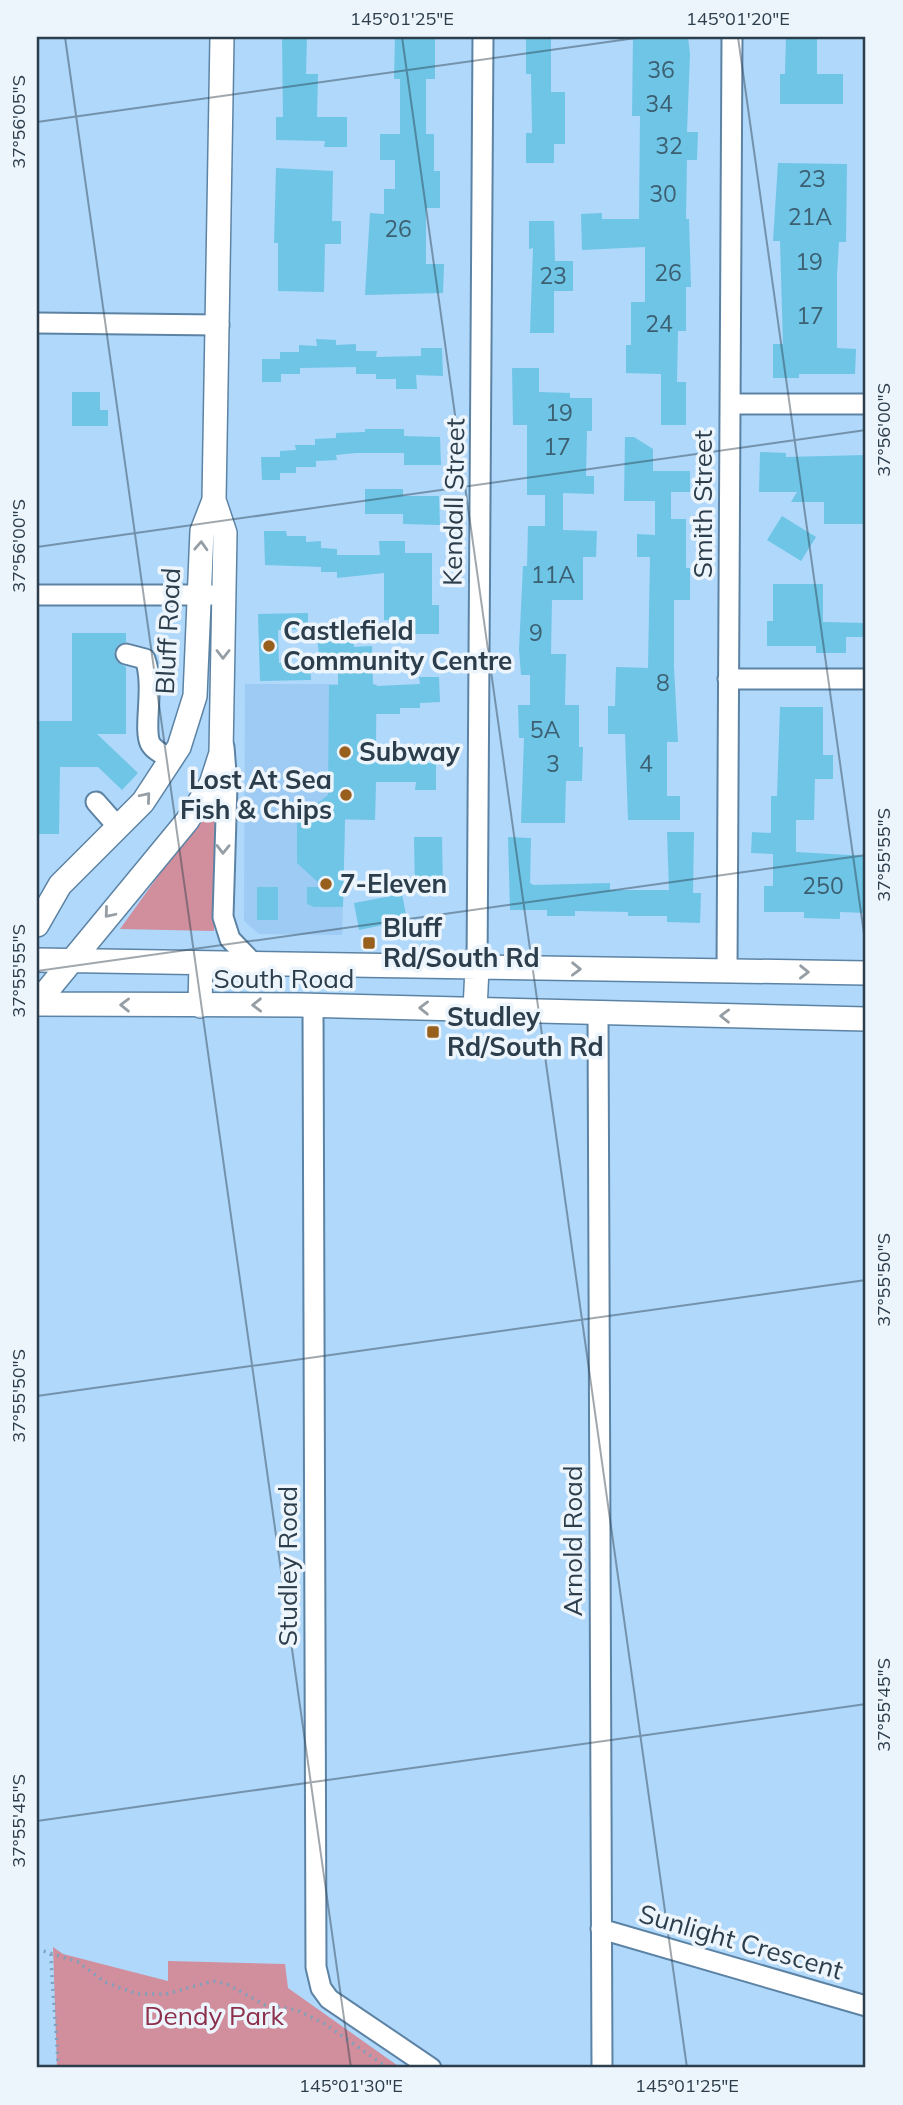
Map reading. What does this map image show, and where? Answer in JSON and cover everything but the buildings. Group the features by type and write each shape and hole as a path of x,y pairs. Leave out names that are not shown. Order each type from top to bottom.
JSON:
{"main road":[{"name":"Bluff Road","path":"37,925 66,878 157,784 172,760 195,696 202,531 214,500 222,37"},
{"name":"Bluff Road","path":"37,1004 201,800 218,762 222,732 225,533 214,500"},
{"name":"South Road","path":"37,960 866,973"},
{"path":"200,1006 201,963"},
{"path":"475,1010 477,968"},
{"name":"South Road","path":"37,1004 313,1005 866,1019"}],"street":[{"name":"Kendall Street","path":"477,968 483,37"},
{"name":"Smith Street","path":"727,971 733,37"},
{"path":"37,323 219,325"},
{"path":"730,404 866,404"},
{"path":"37,595 223,595"},
{"path":"126,653 145,659 151,676 149,740 155,749 172,760"},
{"path":"728,679 866,679"},
{"name":"Bluff Road","path":"222,732 227,779 224,920 232,943 254,964"},
{"path":"96,802 118,827"},
{"name":"Studley Road","path":"313,1005 316,1967 321,1989 329,1999 431,2068"},
{"name":"Arnold Road","path":"598,1013 602,2068"},
{"name":"Sunlight Crescent","path":"601,1929 866,2006"}],"path":[{"path":"37,1949 78,1962 105,1982 137,1994 166,1994 213,1981 228,1984 265,2006 297,2010 325,2024 388,2068"},
{"path":"51,1954 52,2001 57,2013 58,2068"}],"shaded area":[{"path":"245,684 377,684 375,820 345,820 342,935 259,934 244,921"}],"green space":[{"path":"215,797 218,797 220,816 214,836 214,931 120,929"},
{"name":"Dendy Park","path":"53,1947 63,1954 168,1981 168,1961 285,1964 288,1988 401,2068 57,2068"}],"place":[{"name":"Castlefield Community Centre","path":"269,646"},
{"name":"Subway","path":"345,752"},
{"name":"Lost At Sea Fish & Chips","path":"346,795"},
{"name":"7-Eleven","path":"326,884"},
{"name":"Bluff Rd/South Rd","path":"369,943"},
{"name":"Studley Rd/South Rd","path":"433,1032"}]}
